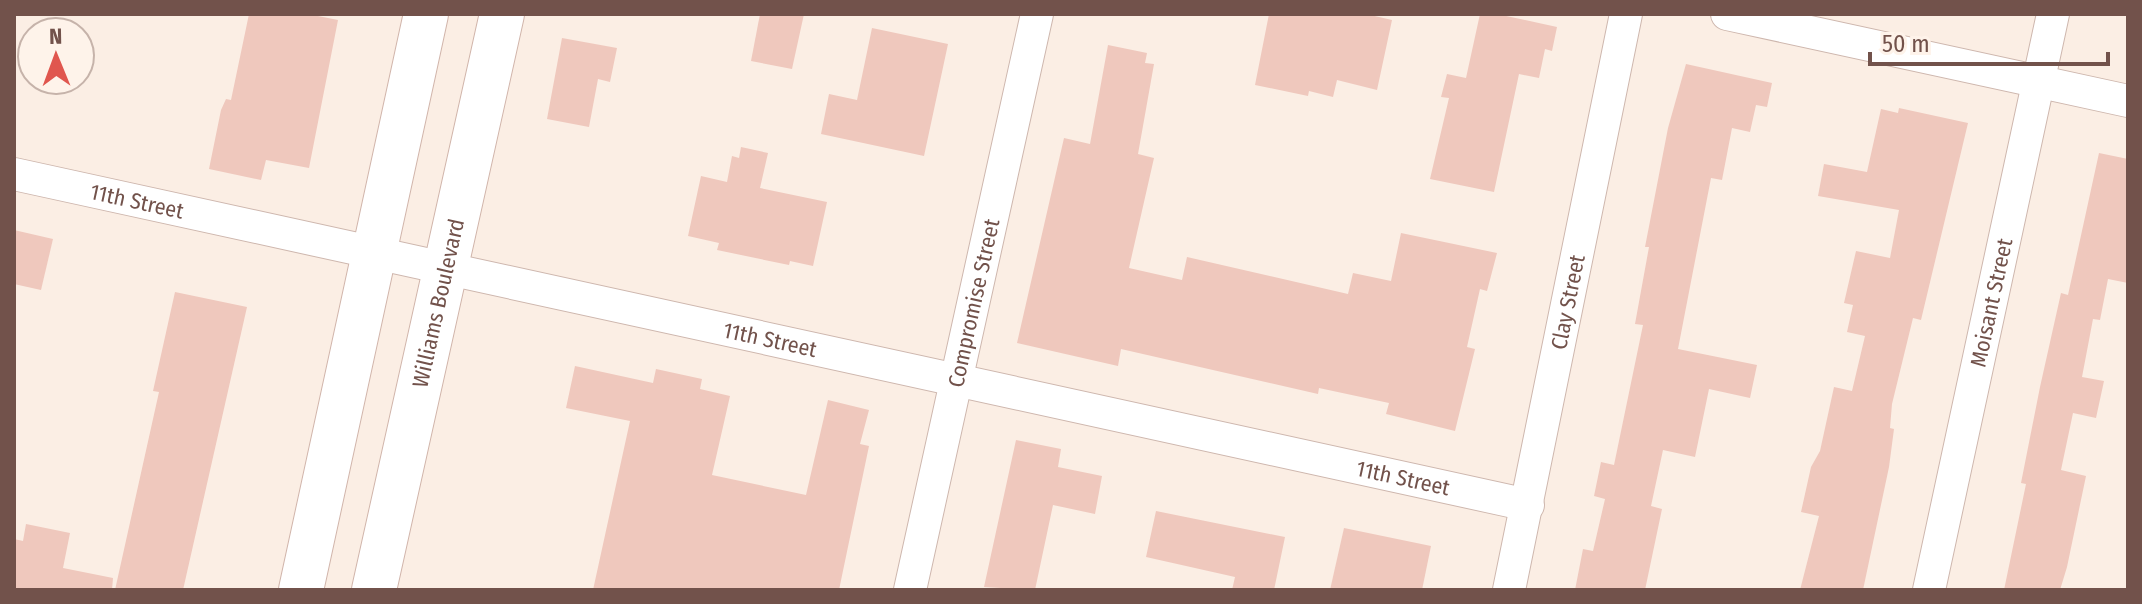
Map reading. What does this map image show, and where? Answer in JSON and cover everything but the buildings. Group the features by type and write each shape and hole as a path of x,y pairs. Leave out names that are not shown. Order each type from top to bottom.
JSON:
{"main road":[{"path":"301,590 426,14"},
{"name":"Williams Boulevard","path":"374,590 502,14"}],"street":[{"name":"Compromise Street","path":"910,590 1037,14"},
{"name":"Clay Street","path":"1509,590 1626,14"},
{"path":"1727,14 2128,101"},
{"name":"Moisant Street","path":"1929,590 2053,14"},
{"name":"11th Street","path":"14,174 1528,505"}]}
